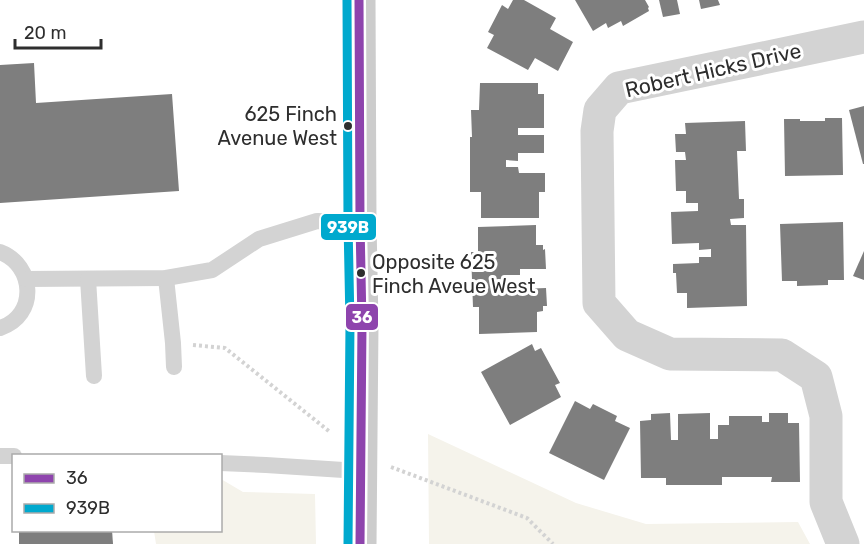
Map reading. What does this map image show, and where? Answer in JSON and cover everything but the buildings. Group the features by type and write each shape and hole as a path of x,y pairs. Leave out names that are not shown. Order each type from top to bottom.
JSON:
{"main road":[{"path":"359,0 362,324 360,544"}],"street":[{"name":"Robert Hicks Drive","path":"843,544 826,502 826,416 816,377 782,355 670,354 627,335 599,303 597,131 600,110 619,88 864,37"}],"lane":[{"path":"26,279 166,278 212,270 258,239 317,221 360,222"},
{"path":"0,252 13,259 21,268 26,279 28,293 25,306 17,318 0,328"},
{"path":"166,278 174,367"},
{"path":"88,279 94,376"},
{"path":"222,463 359,463"}],"path":[{"path":"173,343 225,348 359,463 527,518 553,544"}],"shaded area":[{"path":"428,434 576,503 646,524 798,522 810,544 429,544"},
{"path":"222,480 243,492 315,494 316,544 156,544 154,532 222,532"}],"transit line":[{"name":"939B","path":"347,0 350,324 348,544"},
{"name":"36","path":"359,0 362,324 360,544"}],"place":[{"name":"625 Finch Avenue West","path":"348,126"},
{"name":"Opposite 625 Finch Aveue West","path":"361,273"}]}
